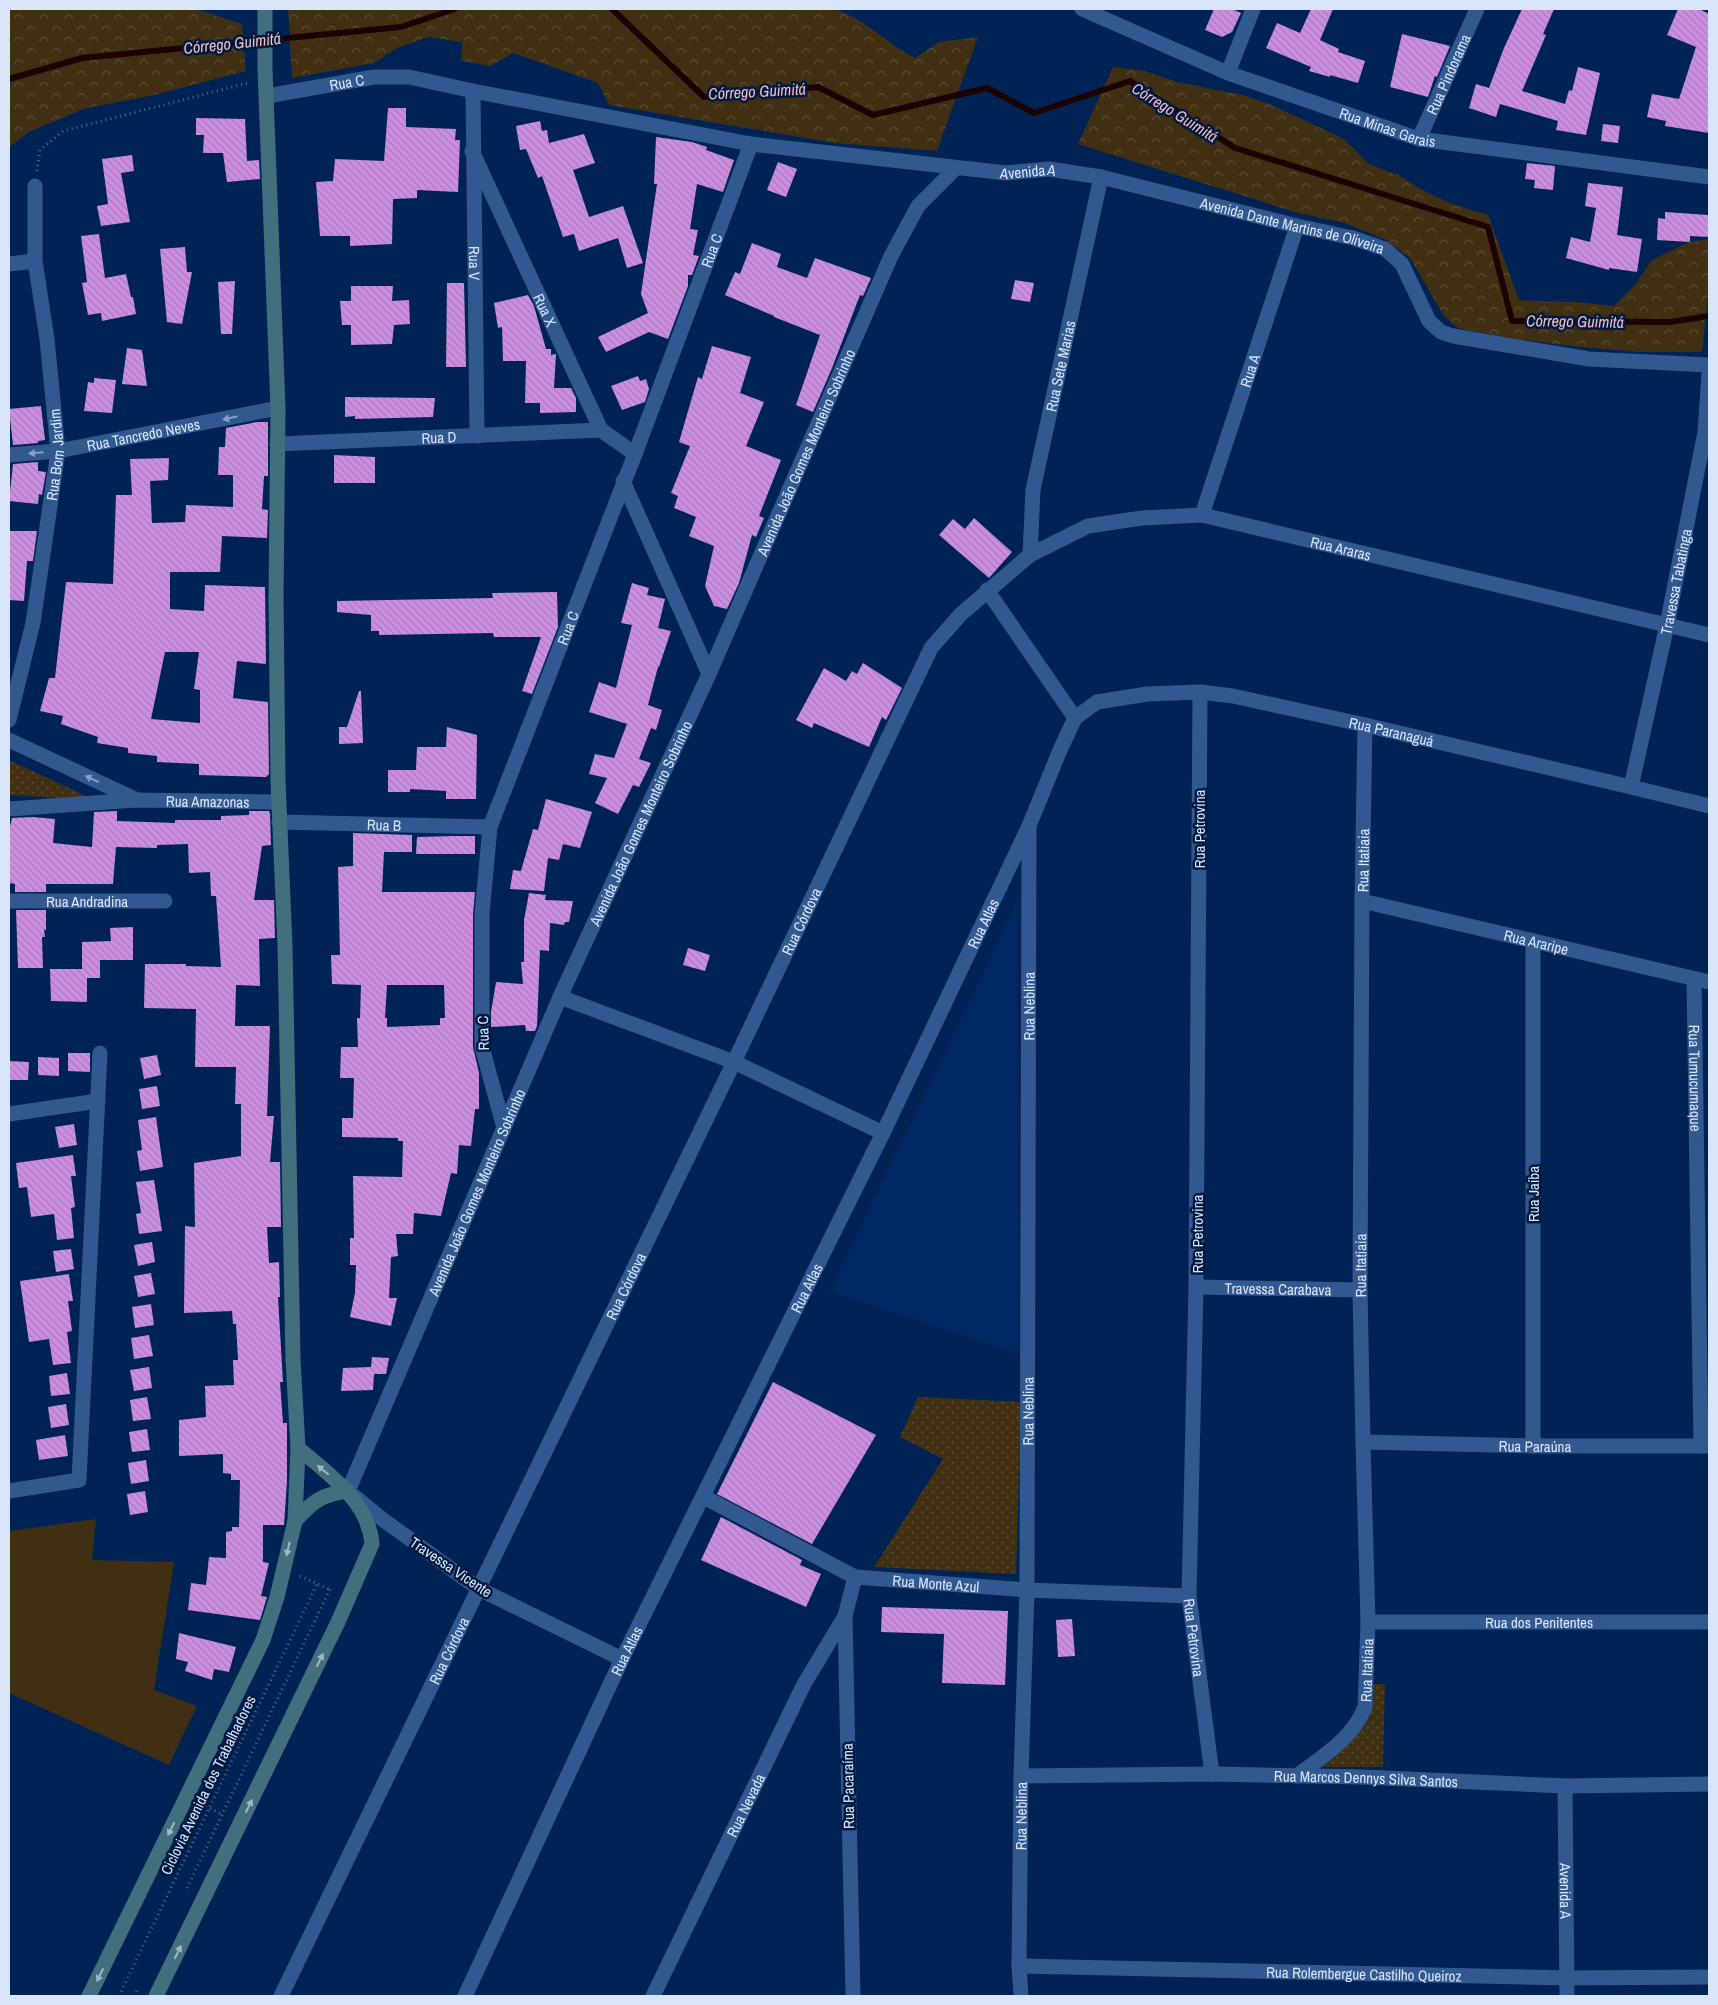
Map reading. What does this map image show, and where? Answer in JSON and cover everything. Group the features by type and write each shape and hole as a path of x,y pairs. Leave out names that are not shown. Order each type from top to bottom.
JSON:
{"main road":[{"path":"89,1996 263,1640 277,1597 295,1521 298,1448 293,1349 285,946 278,802 276,597 278,408 265,74 265,14"},
{"name":"Travessa Vicente","path":"298,1448 348,1491"},
{"path":"156,1996 241,1823 372,1544 372,1534 348,1491 332,1493 320,1498 308,1507 295,1521"}],"street":[{"path":"1228,73 1252,9"},
{"name":"Rua Pindorama","path":"1419,139 1477,9"},
{"name":"Rua Minas Gerais","path":"1088,10 1228,73 1419,139 1709,177"},
{"name":"Rua C","path":"267,96 374,77 409,77 473,92 751,144 956,168"},
{"name":"Rua V","path":"473,92 472,152 476,436"},
{"name":"Rua C","path":"504,1128 482,1047 482,914 490,827 635,454 751,144"},
{"name":"Rua X","path":"472,152 601,430 635,454"},
{"name":"Avenida A","path":"956,168 1006,173 1049,169 1101,176"},
{"name":"Avenida João Gomes Monteiro Sobrinho","path":"348,1491 560,997 709,674 891,256 918,206 956,168"},
{"name":"Avenida Dante Martins de Oliveira","path":"1101,176 1297,226 1353,238 1385,250 1402,264 1429,321 1440,332 1453,336 1589,359 1709,365"},
{"name":"Rua Sete Marias","path":"1030,555 1033,490 1101,176"},
{"name":"Rua Bom Jardim","path":"9,720 33,623 58,451 47,339 36,261 34,186"},
{"name":"Rua A","path":"1202,515 1297,226"},
{"path":"9,264 36,261"},
{"name":"Travessa Tabatinga","path":"1631,788 1707,434 1709,374"},
{"name":"Rua Tancredo Neves","path":"9,455 58,451 278,408"},
{"name":"Rua D","path":"277,444 601,430"},
{"path":"623,481 709,674"},
{"name":"Rua Araras","path":"987,590 1030,555 1088,526 1142,518 1202,515 1709,635"},
{"path":"987,590 1075,718"},
{"name":"Rua Córdova","path":"281,1996 734,1062 930,648 961,614 987,590"},
{"name":"Rua Paranaguá","path":"1075,718 1097,702 1148,694 1200,692 1233,696 1709,806"},
{"name":"Rua Petrovina","path":"1200,692 1196,1287 1190,1596 1212,1774"},
{"name":"Rua Atlas","path":"465,1996 622,1659 883,1133 1029,826 1075,718"},
{"name":"Rua Itatiaia","path":"1297,1776 1348,1736 1360,1720 1365,1707 1368,1622 1362,1442 1360,1290 1365,725"},
{"name":"Rua Amazonas","path":"9,740 136,800"},
{"name":"Rua Amazonas","path":"9,809 136,800 278,802"},
{"name":"Rua B","path":"279,822 490,827"},
{"name":"Rua Neblina","path":"1021,1996 1019,1966 1021,1776 1026,1590 1029,826"},
{"name":"Rua Andradina","path":"9,902 165,901"},
{"name":"Rua Araripe","path":"1362,901 1709,982"},
{"name":"Rua Jaíba","path":"1533,941 1533,1446"},
{"name":"Rua Tumucumaque","path":"1694,979 1705,1446"},
{"path":"560,997 734,1062 883,1133"},
{"path":"9,1491 79,1480 100,1053"},
{"path":"9,1114 98,1101"},
{"name":"Travessa Carabava","path":"1196,1287 1360,1290"},
{"name":"Rua Paraúna","path":"1362,1442 1533,1446 1705,1446"},
{"name":"Travessa Vicente","path":"348,1491 382,1519 479,1589 622,1659"},
{"name":"Rua Monte Azul","path":"704,1497 855,1577 1026,1590 1190,1596"},
{"name":"Rua Pacaraíma","path":"852,1996 845,1616 855,1577"},
{"name":"Rua Nevada","path":"653,1996 804,1684 845,1616"},
{"name":"Rua dos Penitentes","path":"1368,1622 1709,1622"},
{"name":"Rua Marcos Dennys Silva Santos","path":"1021,1776 1212,1774 1565,1786 1709,1784"},
{"name":"Avenida A","path":"1565,1786 1567,1996"},
{"name":"Rua Rolembergue Castilho Queiroz","path":"1019,1966 1567,1978 1709,1977"}],"path":[{"path":"34,186 40,150 63,131 265,74"},
{"path":"284,1568 348,1598"},
{"name":"Ciclovia Avenida dos Trabalhadores","path":"119,1996 317,1584"},
{"name":"Ciclovia Avenida dos Trabalhadores","path":"184,1892 330,1589"},
{"path":"187,1797 241,1823"},
{"path":"134,1996 138,1988"}],"shaded area":[{"path":"1017,904 1019,1353 830,1291"}],"green space":[{"path":"9,9 196,9 242,24 246,71 154,95 83,109 29,132 9,147"},
{"path":"288,9 834,9 867,25 894,46 915,58 939,42 978,37 937,151 835,143 609,105 598,83 513,53 491,66 461,61 462,42 428,37 397,48 374,63 292,78"},
{"path":"1113,67 1145,71 1177,82 1243,95 1274,106 1344,139 1369,164 1400,176 1426,192 1452,204 1488,215 1519,300 1577,302 1614,306 1634,286 1652,260 1689,242 1709,239 1709,287 1702,352 1638,352 1571,346 1503,337 1458,328 1444,316 1410,258 1386,240 1345,223 1298,213 1078,144"},
{"path":"9,760 95,800 9,795"},
{"path":"918,1397 1021,1402 1016,1574 874,1567 943,1459 900,1437"},
{"path":"96,1519 92,1560 174,1562 154,1690 197,1706 169,1765 9,1693 9,1531"},
{"path":"1373,1684 1385,1684 1383,1767 1318,1767 1351,1742 1364,1726 1372,1707"}],"building":[{"path":"1214,9 1232,9 1241,13 1232,32 1222,37 1205,30"},
{"path":"1311,9 1333,9 1320,40 1339,49 1338,52 1365,61 1358,83 1309,71 1311,67 1266,48 1277,23 1300,33"},
{"path":"1522,9 1554,9 1543,34 1546,35 1522,91 1565,104 1569,90 1572,91 1578,67 1600,73 1586,135 1556,130 1558,121 1500,104 1496,117 1469,108 1476,84 1489,88 1504,48"},
{"path":"1678,9 1699,9 1709,14 1709,133 1665,126 1666,121 1647,117 1652,94 1679,99 1696,47 1667,35"},
{"path":"1402,34 1450,46 1437,77 1435,76 1428,97 1390,87"},
{"path":"388,108 406,108 406,127 456,129 455,140 460,140 458,192 417,190 417,198 393,199 392,244 350,246 350,236 320,236 316,182 333,181 335,159 384,161"},
{"path":"196,118 245,119 247,161 259,160 260,179 227,182 223,153 203,153 204,135 196,135"},
{"path":"540,121 542,131 547,130 549,143 584,134 595,163 573,170 589,217 623,206 643,263 627,268 618,238 579,251 574,234 563,237 542,176 538,178 526,149 520,150 516,126"},
{"path":"1603,124 1620,126 1618,143 1601,141"},
{"path":"656,137 692,142 707,147 706,150 734,160 723,192 697,184 690,229 698,230 693,255 699,256 692,275 688,275 688,286 668,339 649,332 606,352 598,337 648,313 641,294 657,184 654,184"},
{"path":"132,155 134,171 121,173 130,222 101,226 97,206 108,204 102,159"},
{"path":"778,162 797,169 786,197 767,190"},
{"path":"1527,163 1555,166 1553,190 1534,188 1535,180 1525,179"},
{"path":"1588,183 1623,187 1617,235 1642,239 1637,272 1609,268 1609,270 1566,258 1571,237 1590,242 1596,208 1585,206"},
{"path":"1665,212 1709,215 1709,237 1690,236 1690,242 1657,240 1658,218 1665,219"},
{"path":"99,234 105,278 126,274 136,314 102,321 101,313 88,315 82,283 87,282 81,236"},
{"path":"752,243 781,254 777,267 807,278 815,258 871,278 863,296 860,295 813,412 796,405 820,335 725,295 735,272 740,274"},
{"path":"185,247 187,272 192,272 182,324 167,322 160,249"},
{"path":"1015,280 1034,283 1030,302 1011,299"},
{"path":"235,281 232,334 221,334 218,282"},
{"path":"447,283 464,283 466,367 446,367"},
{"path":"351,286 393,286 392,301 409,300 410,324 394,325 392,344 351,345 351,325 342,325 340,301 351,301"},
{"path":"528,295 534,306 546,349 551,349 551,355 556,354 554,388 571,388 576,398 576,412 540,413 540,403 525,403 526,361 503,361 502,327 498,328 494,303"},
{"path":"712,346 751,357 740,393 764,402 746,446 781,460 759,516 764,518 756,537 752,535 739,583 727,609 714,606 705,586 714,546 689,536 696,517 674,508 678,496 671,493 690,446 679,442 698,377 702,379"},
{"path":"127,348 142,350 147,386 122,384"},
{"path":"638,376 640,381 646,379 649,389 645,402 622,410 611,386"},
{"path":"94,378 116,380 112,413 84,411 88,382 94,383"},
{"path":"345,397 435,398 433,417 355,419 355,416 345,417"},
{"path":"41,406 45,440 38,441 38,443 13,445 9,409"},
{"path":"257,422 268,422 268,476 264,476 262,509 268,510 267,538 222,536 220,572 170,572 170,609 204,611 205,585 265,587 266,664 237,661 233,698 268,702 269,774 266,777 199,775 199,764 157,762 157,756 128,753 128,748 97,743 98,737 61,724 63,716 40,711 49,678 55,678 66,582 113,584 116,495 132,495 130,459 169,458 168,480 150,481 152,523 185,522 186,505 233,507 233,475 218,475 219,447 225,447 226,428","holes":["165,652 199,652 194,689 200,690 200,723 151,719"]},
{"path":"334,455 375,457 375,483 334,483"},
{"path":"38,462 38,471 46,472 42,495 39,494 38,504 9,501 13,464"},
{"path":"974,518 1012,552 989,578 939,535 953,519 965,529"},
{"path":"9,531 37,531 33,561 27,561 24,601 9,600"},
{"path":"632,583 649,588 647,595 665,599 658,628 671,631 658,667 648,705 662,710 656,730 651,728 639,759 651,763 639,787 633,785 618,814 595,803 607,778 589,774 595,754 614,758 627,724 589,712 599,682 616,688 632,625 621,623"},
{"path":"557,592 558,627 532,694 522,691 541,637 494,637 493,633 379,635 379,631 371,631 371,615 337,612 337,601 493,598 492,593"},
{"path":"863,663 902,688 886,720 882,717 869,747 814,723 812,728 796,720 824,668 846,681 852,671 857,674"},
{"path":"359,691 361,691 363,743 339,744 339,727 347,727"},
{"path":"447,727 477,735 476,799 446,799 446,791 410,789 410,792 388,792 388,770 416,770 417,747 446,747"},
{"path":"546,799 592,812 580,848 563,844 559,860 548,858 544,891 510,889 513,870 521,871 533,829 538,830"},
{"path":"117,811 117,821 175,823 175,820 221,820 221,816 249,815 249,811 269,811 270,814 271,845 262,846 254,900 274,900 275,938 259,939 260,986 236,985 235,1026 270,1026 267,1116 274,1116 270,1162 280,1162 281,1227 267,1227 269,1263 279,1262 280,1297 278,1297 283,1382 280,1382 283,1423 287,1423 287,1481 284,1525 263,1525 263,1562 269,1563 261,1596 267,1597 260,1620 188,1610 191,1583 206,1585 209,1557 226,1558 226,1532 232,1531 232,1527 239,1527 240,1480 231,1480 231,1474 223,1473 223,1454 179,1456 179,1420 206,1417 205,1386 234,1385 233,1360 238,1360 236,1324 233,1324 232,1311 184,1313 185,1226 195,1227 194,1163 241,1156 241,1104 235,1104 236,1067 195,1067 196,1009 144,1008 145,964 186,964 186,966 221,967 216,896 211,896 210,872 189,873 188,844 157,845 157,848 116,847 113,884 46,884 46,892 15,892 15,884 9,883 9,831 12,818 55,819 53,843 92,847 94,812"},
{"path":"353,833 412,835 412,852 384,852 382,892 475,892 473,914 473,1047 479,1073 479,1109 475,1109 471,1146 459,1145 457,1174 451,1173 441,1216 414,1213 413,1234 396,1234 398,1256 391,1257 389,1298 397,1298 391,1326 350,1317 355,1293 356,1265 350,1265 350,1238 354,1238 353,1176 402,1177 403,1141 398,1141 398,1138 342,1137 342,1118 353,1118 354,1078 340,1078 341,1047 358,1047 357,1018 360,1018 361,985 332,984 331,955 340,955 338,867 353,866","holes":["387,985 444,985 445,1018 440,1018 440,1025 387,1027 387,1018 385,1018"]},
{"path":"475,836 475,854 416,854 417,837"},
{"path":"529,893 546,895 545,900 573,901 569,922 565,922 564,925 550,923 549,951 540,950 537,1026 535,1031 526,1031 525,1025 491,1027 491,1012 496,982 523,984 521,962 524,962 524,920"},
{"path":"16,910 46,910 45,937 42,937 43,968 18,968"},
{"path":"133,927 133,960 100,960 100,978 87,978 87,1002 51,1001 50,969 82,969 82,942 111,941 110,928"},
{"path":"688,948 710,955 705,971 683,965"},
{"path":"68,1053 90,1053 90,1072 68,1071"},
{"path":"157,1055 161,1075 144,1079 140,1058"},
{"path":"38,1057 59,1058 59,1076 38,1075"},
{"path":"9,1061 29,1062 28,1080 9,1080"},
{"path":"157,1086 160,1106 142,1109 139,1089"},
{"path":"156,1117 163,1167 140,1171 137,1151 142,1150 138,1120"},
{"path":"74,1124 77,1145 59,1148 55,1127"},
{"path":"73,1155 76,1176 71,1176 75,1207 71,1208 74,1238 57,1240 54,1214 31,1217 27,1187 19,1188 16,1163"},
{"path":"154,1180 162,1231 139,1234 136,1214 141,1213 136,1182"},
{"path":"152,1242 155,1262 138,1266 134,1245"},
{"path":"71,1249 74,1269 56,1272 53,1251"},
{"path":"151,1273 155,1294 138,1297 134,1276"},
{"path":"69,1274 73,1301 68,1301 72,1331 67,1332 71,1363 53,1365 49,1339 29,1342 20,1281"},
{"path":"151,1304 154,1325 135,1328 132,1307"},
{"path":"149,1335 153,1356 134,1359 131,1338"},
{"path":"372,1357 389,1358 386,1374 374,1374 373,1390 341,1391 343,1368 371,1367"},
{"path":"149,1367 152,1388 134,1391 130,1370"},
{"path":"67,1373 70,1394 51,1396 49,1376"},
{"path":"773,1382 876,1435 812,1544 717,1494"},
{"path":"147,1397 151,1419 133,1421 130,1400"},
{"path":"66,1404 69,1425 51,1428 48,1407"},
{"path":"147,1429 150,1450 132,1452 129,1432"},
{"path":"65,1435 68,1456 39,1460 36,1440"},
{"path":"146,1460 149,1481 131,1484 128,1463"},
{"path":"145,1491 148,1512 130,1515 127,1494"},
{"path":"721,1517 802,1560 800,1565 821,1574 806,1607 701,1560"},
{"path":"882,1607 1008,1611 1005,1685 942,1683 944,1634 881,1632"},
{"path":"1072,1619 1075,1656 1058,1657 1056,1620"},
{"path":"179,1633 236,1647 229,1672 214,1669 212,1680 185,1671 188,1662 176,1659"}],"waterway":[{"name":"Córrego Guimitá","path":"9,79 82,58 401,27 455,9"},
{"name":"Córrego Guimitá","path":"612,9 704,97 818,87 873,115 987,88 1034,113 1130,81 1235,148 1488,227 1512,321 1670,322 1709,316"}]}
